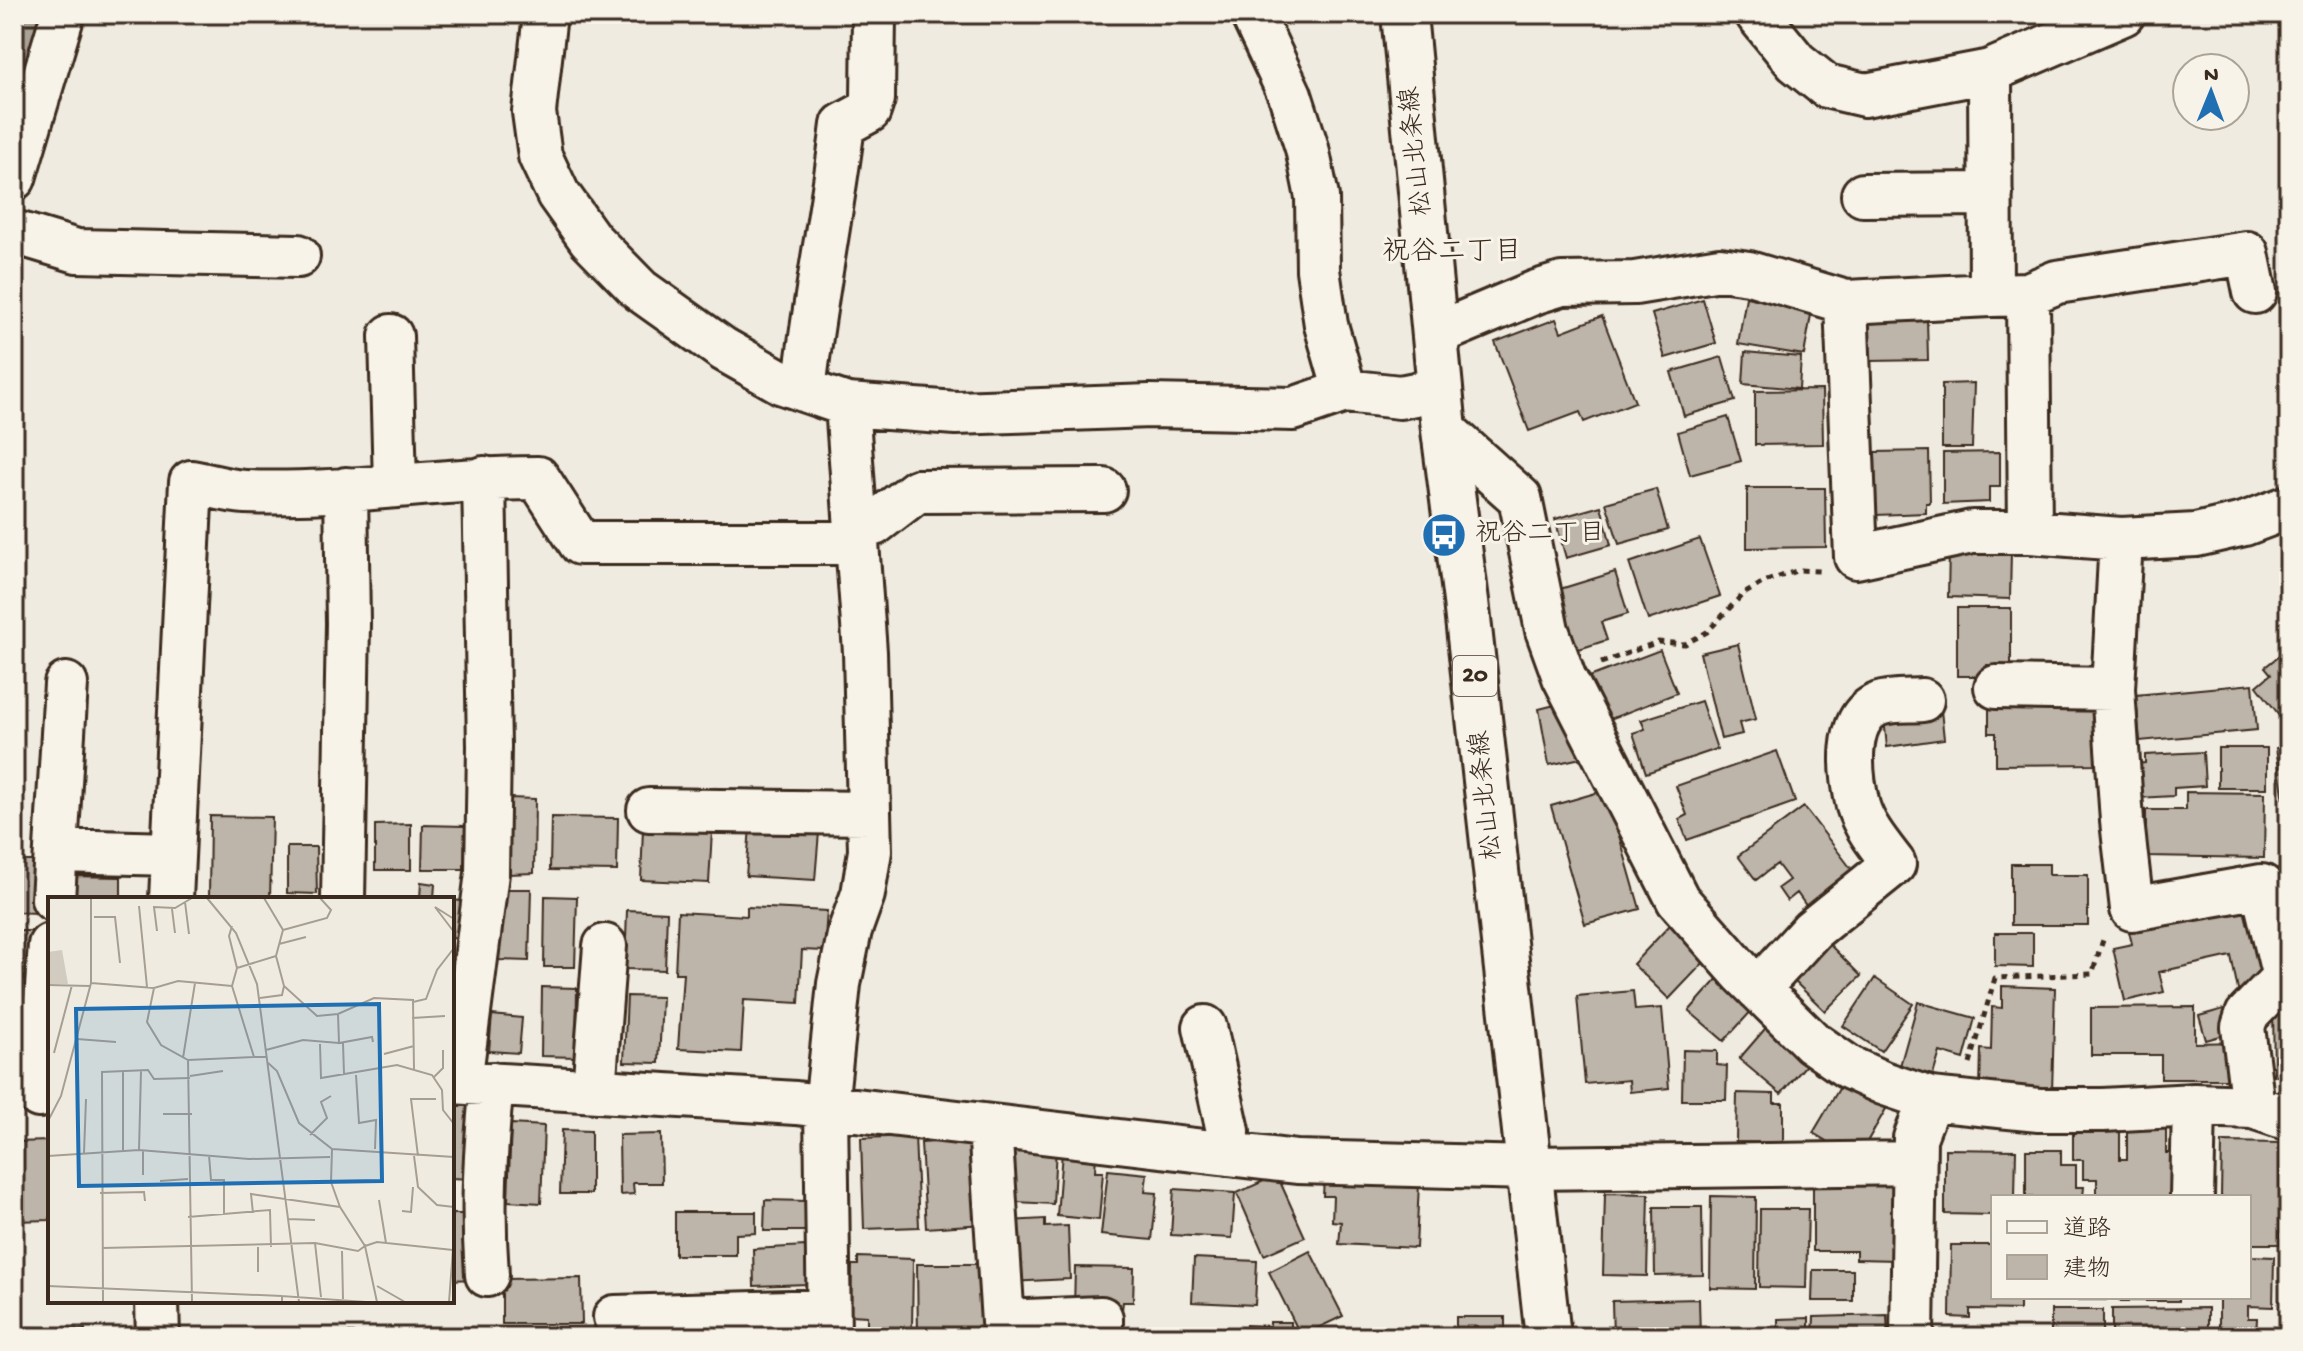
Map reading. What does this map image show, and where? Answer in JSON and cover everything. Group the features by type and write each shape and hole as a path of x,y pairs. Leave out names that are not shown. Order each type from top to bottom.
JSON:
{"main road":[{"name":"松山北条線","path":"1404,14 1442,410 1548,1337"}],"street":[{"path":"14,178 63,14"},
{"path":"545,14 534,112 540,156 558,194 590,239 640,290 723,349 783,383 847,405 956,413 1150,406 1293,409 1345,391 1400,397 1442,410 1520,498 1547,630 1564,677 1678,900 1758,989 1812,1042 1848,1067 1883,1083 1944,1101 2039,1110 2194,1105 2271,1113 2243,1027 2247,1015 2284,977 2262,886 2132,909 2113,689 2121,539"},
{"path":"804,390 843,125 869,111 873,99 874,14"},
{"path":"1252,14 1290,95 1307,148 1317,197 1318,270 1326,325 1345,391"},
{"path":"1757,14 1796,62 1826,86 1865,95 1990,71 2123,14"},
{"path":"1990,71 1991,194 2009,294 2030,532"},
{"path":"1863,195 1991,194"},
{"path":"14,232 77,251 298,256"},
{"path":"1436,334 1562,284 1635,283 1720,269 1749,273 1846,302 2009,294 2057,282 2247,253 2255,292"},
{"path":"1846,302 1856,557 1972,532 2030,532 2121,539 2196,535 2244,524 2289,507"},
{"path":"391,336 395,484"},
{"path":"615,1317 829,1324 826,1107 839,984 850,930 863,894 870,851 865,652 847,405"},
{"path":"484,478 489,746 487,873 468,1082 483,1176 482,1217 487,1275"},
{"path":"171,897 191,482 242,492 346,489 484,478 538,478 580,543 855,536 917,491 1104,490"},
{"path":"343,897 348,623 346,489"},
{"path":"53,897 66,684"},
{"path":"1996,687 2113,689"},
{"path":"1758,989 1812,930 1894,864 1859,808 1852,741 1859,718 1879,704 1922,700"},
{"path":"649,810 869,813"},
{"path":"57,851 173,854"},
{"path":"594,1090 605,946"},
{"path":"34,1096 48,964"},
{"path":"1205,1027 1228,1131 1227,1154"},
{"path":"468,1082 796,1103 1297,1162 1530,1168 1914,1163"},
{"path":"1912,1337 1915,1138 1944,1101"},
{"path":"2192,1195 2194,1105"},
{"path":"990,1127 1003,1322 1101,1318 1101,1337"},
{"path":"157,1303 158,1337"}],"path":[{"path":"1564,677 1658,642 1685,644 1707,632 1742,595 1764,582 1799,570 1833,571 1856,557"},
{"path":"1944,1101 1995,978 2092,974 2109,919 2132,909"},
{"path":"2284,1337 2289,1294"}],"building":[{"path":"1746,297 1812,309 1804,355 1738,344"},
{"path":"1703,299 1716,343 1665,358 1652,314"},
{"path":"1602,316 1635,402 1584,422 1580,412 1529,431 1495,342 1556,319 1561,332"},
{"path":"1927,318 1928,360 1870,361 1869,319"},
{"path":"1745,352 1801,357 1799,389 1743,384"},
{"path":"1722,357 1735,401 1684,416 1671,372"},
{"path":"1974,383 1972,448 1942,448 1942,384"},
{"path":"1822,390 1823,444 1755,445 1755,391"},
{"path":"1728,417 1741,461 1690,475 1678,432"},
{"path":"1929,451 1930,503 1926,503 1926,513 1876,515 1875,452"},
{"path":"2000,452 2000,487 1989,487 1989,502 1943,504 1943,453"},
{"path":"1747,488 1825,488 1826,547 1747,548"},
{"path":"1656,489 1668,530 1619,544 1606,503"},
{"path":"1601,506 1611,545 1566,558 1555,519"},
{"path":"1700,539 1720,596 1648,620 1629,563"},
{"path":"1949,550 2011,551 2010,599 1948,597"},
{"path":"1615,572 1628,614 1601,622 1607,640 1576,650 1557,590"},
{"path":"1957,608 2011,608 2011,665 1987,665 1987,676 1957,676"},
{"path":"1738,644 1756,719 1739,723 1742,734 1721,739 1700,653"},
{"path":"2289,648 2289,728 2257,686 2271,674 2265,667"},
{"path":"1660,650 1677,693 1605,721 1589,677"},
{"path":"2253,684 2257,730 2140,741 2136,695"},
{"path":"1989,699 2100,699 2100,764 1996,765 1996,733 1989,733"},
{"path":"1701,701 1717,749 1646,773 1633,733 1645,729 1641,720"},
{"path":"1563,703 1590,756 1549,765 1539,709"},
{"path":"1941,710 1944,739 1887,747 1884,718"},
{"path":"2289,746 2289,806 2285,807 2276,748"},
{"path":"2218,748 2267,748 2267,788 2218,788"},
{"path":"1777,751 1795,802 1687,840 1679,819 1687,815 1676,786"},
{"path":"2203,752 2205,786 2174,788 2174,796 2137,798 2135,764 2145,763 2145,755"},
{"path":"1606,790 1640,909 1585,924 1551,806"},
{"path":"2186,792 2265,793 2264,858 2146,856 2146,810 2186,810"},
{"path":"509,798 535,799 534,873 508,874"},
{"path":"1804,807 1859,879 1812,914 1797,893 1787,901 1778,888 1789,880 1777,864 1756,880 1738,856"},
{"path":"210,816 272,817 270,897 209,897"},
{"path":"551,817 618,818 617,871 550,870"},
{"path":"411,824 411,870 375,870 375,825"},
{"path":"423,825 465,826 464,869 422,869"},
{"path":"750,827 819,832 815,880 746,876"},
{"path":"643,828 712,831 709,883 641,880"},
{"path":"287,847 316,847 317,894 287,893"},
{"path":"2289,852 2289,882 2280,855"},
{"path":"14,861 38,861 37,913 14,912"},
{"path":"2011,864 2049,864 2049,875 2088,875 2088,925 2011,925"},
{"path":"70,876 121,877 121,897 70,897"},
{"path":"421,882 435,884 434,897 420,897"},
{"path":"501,889 531,889 529,961 499,960"},
{"path":"545,896 577,897 575,967 544,967"},
{"path":"2255,896 2273,982 2238,990 2231,956 2159,972 2164,992 2125,1001 2113,948 2132,944 2127,923"},
{"path":"454,900 461,901 457,939 454,938"},
{"path":"747,907 827,911 824,951 802,950 799,1003 744,1000 741,1052 678,1049 683,973 675,973 678,912 747,916"},
{"path":"627,910 667,912 665,970 625,969"},
{"path":"1670,925 1706,960 1669,999 1633,964"},
{"path":"14,931 35,931 34,978 14,978"},
{"path":"1995,933 2033,933 2033,967 1995,966"},
{"path":"1825,940 1861,976 1825,1011 1789,976"},
{"path":"1719,977 1754,1008 1724,1041 1689,1011"},
{"path":"1875,978 1913,1004 1881,1051 1843,1026"},
{"path":"2002,986 2055,988 2052,1092 1980,1090 1981,1049 1991,1050 1992,1007 2002,1008"},
{"path":"542,987 577,988 576,1057 541,1056"},
{"path":"1633,991 1635,1010 1662,1008 1669,1088 1630,1092 1629,1080 1585,1084 1577,996"},
{"path":"627,996 662,997 659,1063 624,1062"},
{"path":"14,1001 26,1001 25,1075 14,1075"},
{"path":"1918,1002 1975,1018 1964,1059 1940,1052 1933,1075 1900,1066"},
{"path":"2273,1005 2289,1005 2289,1075 2274,1076"},
{"path":"2195,1007 2195,1043 2238,1042 2237,1079 2161,1079 2161,1055 2091,1055 2091,1008"},
{"path":"2231,1007 2238,1031 2206,1040 2199,1016"},
{"path":"492,1015 522,1018 519,1053 489,1051"},
{"path":"1770,1023 1811,1059 1781,1094 1739,1059"},
{"path":"1683,1050 1717,1051 1717,1065 1727,1066 1726,1100 1682,1100"},
{"path":"1843,1082 1887,1107 1857,1159 1813,1133"},
{"path":"1737,1093 1774,1094 1774,1103 1783,1103 1783,1143 1736,1142"},
{"path":"454,1106 471,1106 470,1179 454,1178"},
{"path":"511,1124 544,1126 541,1203 508,1201"},
{"path":"2073,1126 2113,1126 2113,1131 2120,1131 2120,1159 2127,1159 2127,1127 2166,1127 2166,1153 2174,1153 2174,1195 2097,1195 2097,1179 2083,1179 2083,1160 2073,1160"},
{"path":"562,1130 591,1131 591,1194 560,1194"},
{"path":"661,1134 662,1183 633,1183 634,1194 620,1195 619,1135"},
{"path":"915,1136 919,1227 864,1229 861,1138"},
{"path":"979,1139 984,1224 926,1228 921,1143"},
{"path":"48,1141 48,1220 14,1221 14,1142"},
{"path":"2222,1142 2281,1143 2280,1244 2251,1244 2251,1195 2221,1195"},
{"path":"1001,1145 1056,1147 1053,1204 999,1201"},
{"path":"1945,1149 2016,1150 2015,1195 1991,1195 1991,1215 1945,1214"},
{"path":"2026,1150 2061,1150 2061,1165 2076,1165 2076,1187 2084,1187 2083,1195 2026,1195"},
{"path":"1062,1152 1096,1154 1095,1172 1103,1172 1099,1220 1057,1216"},
{"path":"1108,1170 1147,1174 1145,1192 1157,1193 1152,1240 1101,1235"},
{"path":"1277,1175 1305,1237 1264,1255 1237,1193"},
{"path":"1898,1175 1898,1260 1856,1259 1856,1251 1813,1251 1813,1182"},
{"path":"1324,1178 1419,1183 1416,1248 1339,1244 1341,1222 1332,1221 1333,1196 1323,1196"},
{"path":"1174,1189 1235,1193 1232,1238 1171,1235"},
{"path":"1605,1193 1649,1194 1647,1276 1603,1275"},
{"path":"1711,1196 1756,1197 1755,1289 1710,1288"},
{"path":"765,1200 807,1201 807,1231 764,1231"},
{"path":"1654,1207 1702,1207 1703,1275 1655,1276"},
{"path":"1760,1209 1808,1209 1806,1288 1759,1287"},
{"path":"675,1212 756,1212 756,1233 736,1234 736,1255 675,1255"},
{"path":"454,1214 472,1214 472,1279 454,1280"},
{"path":"1045,1219 1045,1227 1068,1226 1070,1279 1009,1282 1006,1221"},
{"path":"1951,1245 1991,1245 1991,1299 2020,1299 2020,1310 1970,1309 1970,1318 1950,1317"},
{"path":"805,1246 807,1284 754,1286 753,1249"},
{"path":"1310,1251 1343,1316 1301,1336 1269,1272"},
{"path":"2251,1256 2274,1257 2273,1307 2248,1306 2248,1318 2257,1318 2256,1337 2219,1337 2219,1299 2251,1299"},
{"path":"858,1257 913,1259 912,1331 867,1331 867,1316 851,1315 852,1265 858,1265"},
{"path":"1194,1258 1257,1261 1255,1305 1192,1302"},
{"path":"917,1264 997,1264 998,1337 918,1336"},
{"path":"1075,1267 1134,1268 1133,1302 1123,1302 1122,1310 1074,1310"},
{"path":"1813,1270 1853,1270 1853,1301 1812,1301"},
{"path":"581,1278 582,1324 502,1324 502,1279"},
{"path":"1699,1299 1700,1337 1613,1337 1612,1301"},
{"path":"2025,1299 2106,1299 2106,1300"},
{"path":"2119,1299 2179,1299 2179,1301"},
{"path":"2208,1308 2208,1337 2112,1337 2112,1309"},
{"path":"2051,1310 2103,1310 2103,1337 2051,1337"},
{"path":"1887,1315 1888,1337 1813,1337 1814,1317"},
{"path":"1456,1317 1505,1317 1505,1337 1456,1337"},
{"path":"1809,1318 1809,1337 1778,1337 1778,1319"},
{"path":"1270,1322 1291,1322 1291,1337 1246,1337 1246,1325 1270,1326"},
{"path":"14,1327 85,1329 85,1337 14,1337"},
{"path":"1192,1327 1228,1327 1228,1337 1192,1337"},
{"path":"806,1329 806,1337 709,1337 709,1331"},
{"path":"1186,1331 1186,1337 1127,1337 1127,1332"},
{"path":"293,1332 354,1333 354,1337 293,1337"},
{"path":"367,1336 430,1337 367,1337"},
{"path":"502,1336 502,1337 444,1337"}],"waterway":[{"path":"14,95 39,14"}],"place":[{"name":"祝谷二丁目","path":"1444,535"}],"district":[{"name":"祝谷二丁目","path":"1452,253"}]}
